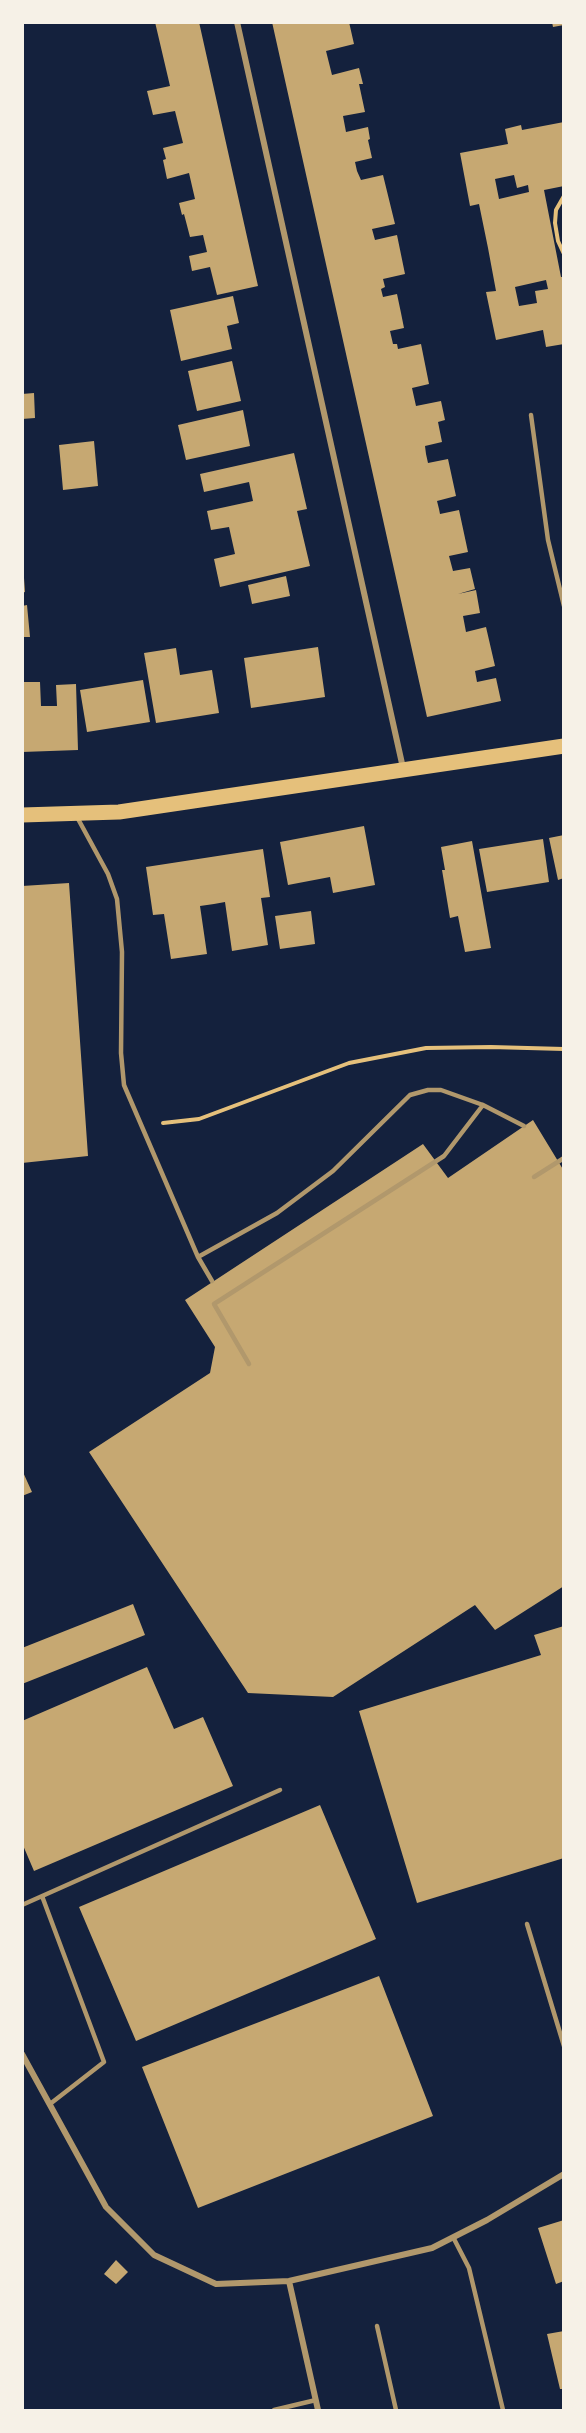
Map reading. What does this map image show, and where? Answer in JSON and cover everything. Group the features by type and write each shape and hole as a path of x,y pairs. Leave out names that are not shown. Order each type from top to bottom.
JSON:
{"main road":[{"path":"22,815 119,812 564,746"}],"street":[{"path":"237,22 404,769"},
{"path":"22,2054 106,2207 153,2255 216,2284 289,2281 432,2248 564,2174"},
{"path":"289,2281 318,2410"}],"lane":[{"path":"531,415 548,540 564,606"},
{"path":"75,815 108,874 117,899 122,952 124,1085 198,1257 212,1281"},
{"path":"198,1257 277,1213 333,1171 410,1095 428,1090 441,1090 483,1105 524,1126"},
{"path":"249,1364 213,1304 444,1156 483,1105"},
{"path":"534,1177 564,1158"},
{"path":"22,1905 280,1790"},
{"path":"42,1896 104,2062 50,2104"},
{"path":"527,1924 564,2046"},
{"path":"453,2237 469,2268 503,2410"},
{"path":"377,2326 396,2410"},
{"path":"274,2410 316,2400"}],"path":[{"path":"564,196 556,210 555,224 564,254"},
{"path":"141,1125 199,1119 349,1063 426,1048 564,1049"}],"building":[{"path":"155,22 199,22 258,286 217,295 210,267 192,271 189,256 207,252 203,235 190,237 179,203 195,199 189,173 167,179 163,160 166,159 163,148 183,143 175,111 153,115 147,91 170,86"},
{"path":"272,22 349,22 354,44 326,51 332,75 359,68 363,84 359,84 365,112 343,116 346,132 368,127 372,158 355,162 357,171 361,180 383,175 395,224 372,229 375,240 397,235 405,274 383,279 385,287 381,289 383,297 397,294 404,328 390,331 393,344 397,344 398,349 421,344 429,384 412,388 416,406 441,401 445,420 438,422 442,442 425,446 426,454 428,463 448,459 456,496 437,501 440,514 459,510 468,552 449,556 453,571 470,568 475,589 458,594 476,590 480,613 463,616 466,632 486,627 495,666 475,671 477,682 496,678 501,701 427,717"},
{"path":"552,22 564,22 564,25 553,27"},
{"path":"564,122 564,186 544,190 561,277 564,277 564,344 546,347 543,330 496,340 486,292 496,291 488,248 479,204 470,206 460,153 508,144 505,129 521,125 522,130","holes":["514,175 517,188 528,185 529,192 499,199 495,179","546,280 548,289 535,291 537,303 519,306 515,287"]},
{"path":"233,296 239,323 227,326 232,349 181,361 170,310"},
{"path":"232,361 241,401 197,411 188,371"},
{"path":"34,393 35,418 22,419 22,394"},
{"path":"243,410 250,446 186,460 178,425"},
{"path":"94,441 98,486 63,490 59,445"},
{"path":"294,453 307,509 297,511 310,566 220,587 214,559 235,554 229,527 211,530 207,511 253,501 249,482 204,492 200,474"},
{"path":"286,576 290,596 252,604 248,585"},
{"path":"22,578 24,578 25,592 22,593"},
{"path":"27,605 30,637 22,637 22,606"},
{"path":"318,647 325,697 251,708 244,658"},
{"path":"176,648 180,675 212,670 219,713 156,723 144,653"},
{"path":"143,680 150,722 87,732 80,690"},
{"path":"22,682 40,682 41,706 57,706 56,685 76,684 78,750 22,752"},
{"path":"364,826 375,885 333,893 330,877 288,885 280,842"},
{"path":"564,835 564,878 558,880 549,838"},
{"path":"543,839 549,882 487,892 479,849"},
{"path":"472,841 491,948 465,952 458,916 450,918 442,870 445,870 441,847"},
{"path":"263,849 270,897 261,898 268,945 232,951 225,902 200,906 207,954 171,959 164,914 153,915 146,867"},
{"path":"69,883 88,1156 22,1163 22,886"},
{"path":"311,911 315,944 280,949 275,916"},
{"path":"533,1120 564,1171 564,1586 495,1630 475,1605 333,1697 248,1693 89,1452 210,1373 215,1347 185,1300 423,1144 448,1178"},
{"path":"22,1470 32,1492 22,1496"},
{"path":"133,1604 145,1635 22,1684 22,1648"},
{"path":"564,1626 564,1858 417,1903 359,1711 541,1655 534,1635"},
{"path":"147,1667 174,1729 203,1717 233,1786 34,1871 22,1843 22,1721"},
{"path":"320,1805 376,1939 136,2041 79,1907"},
{"path":"379,1976 433,2116 198,2208 142,2067"},
{"path":"564,2220 564,2281 556,2284 538,2228"},
{"path":"116,2260 128,2272 116,2284 104,2274"},
{"path":"564,2331 564,2389 560,2389 547,2334"}]}
